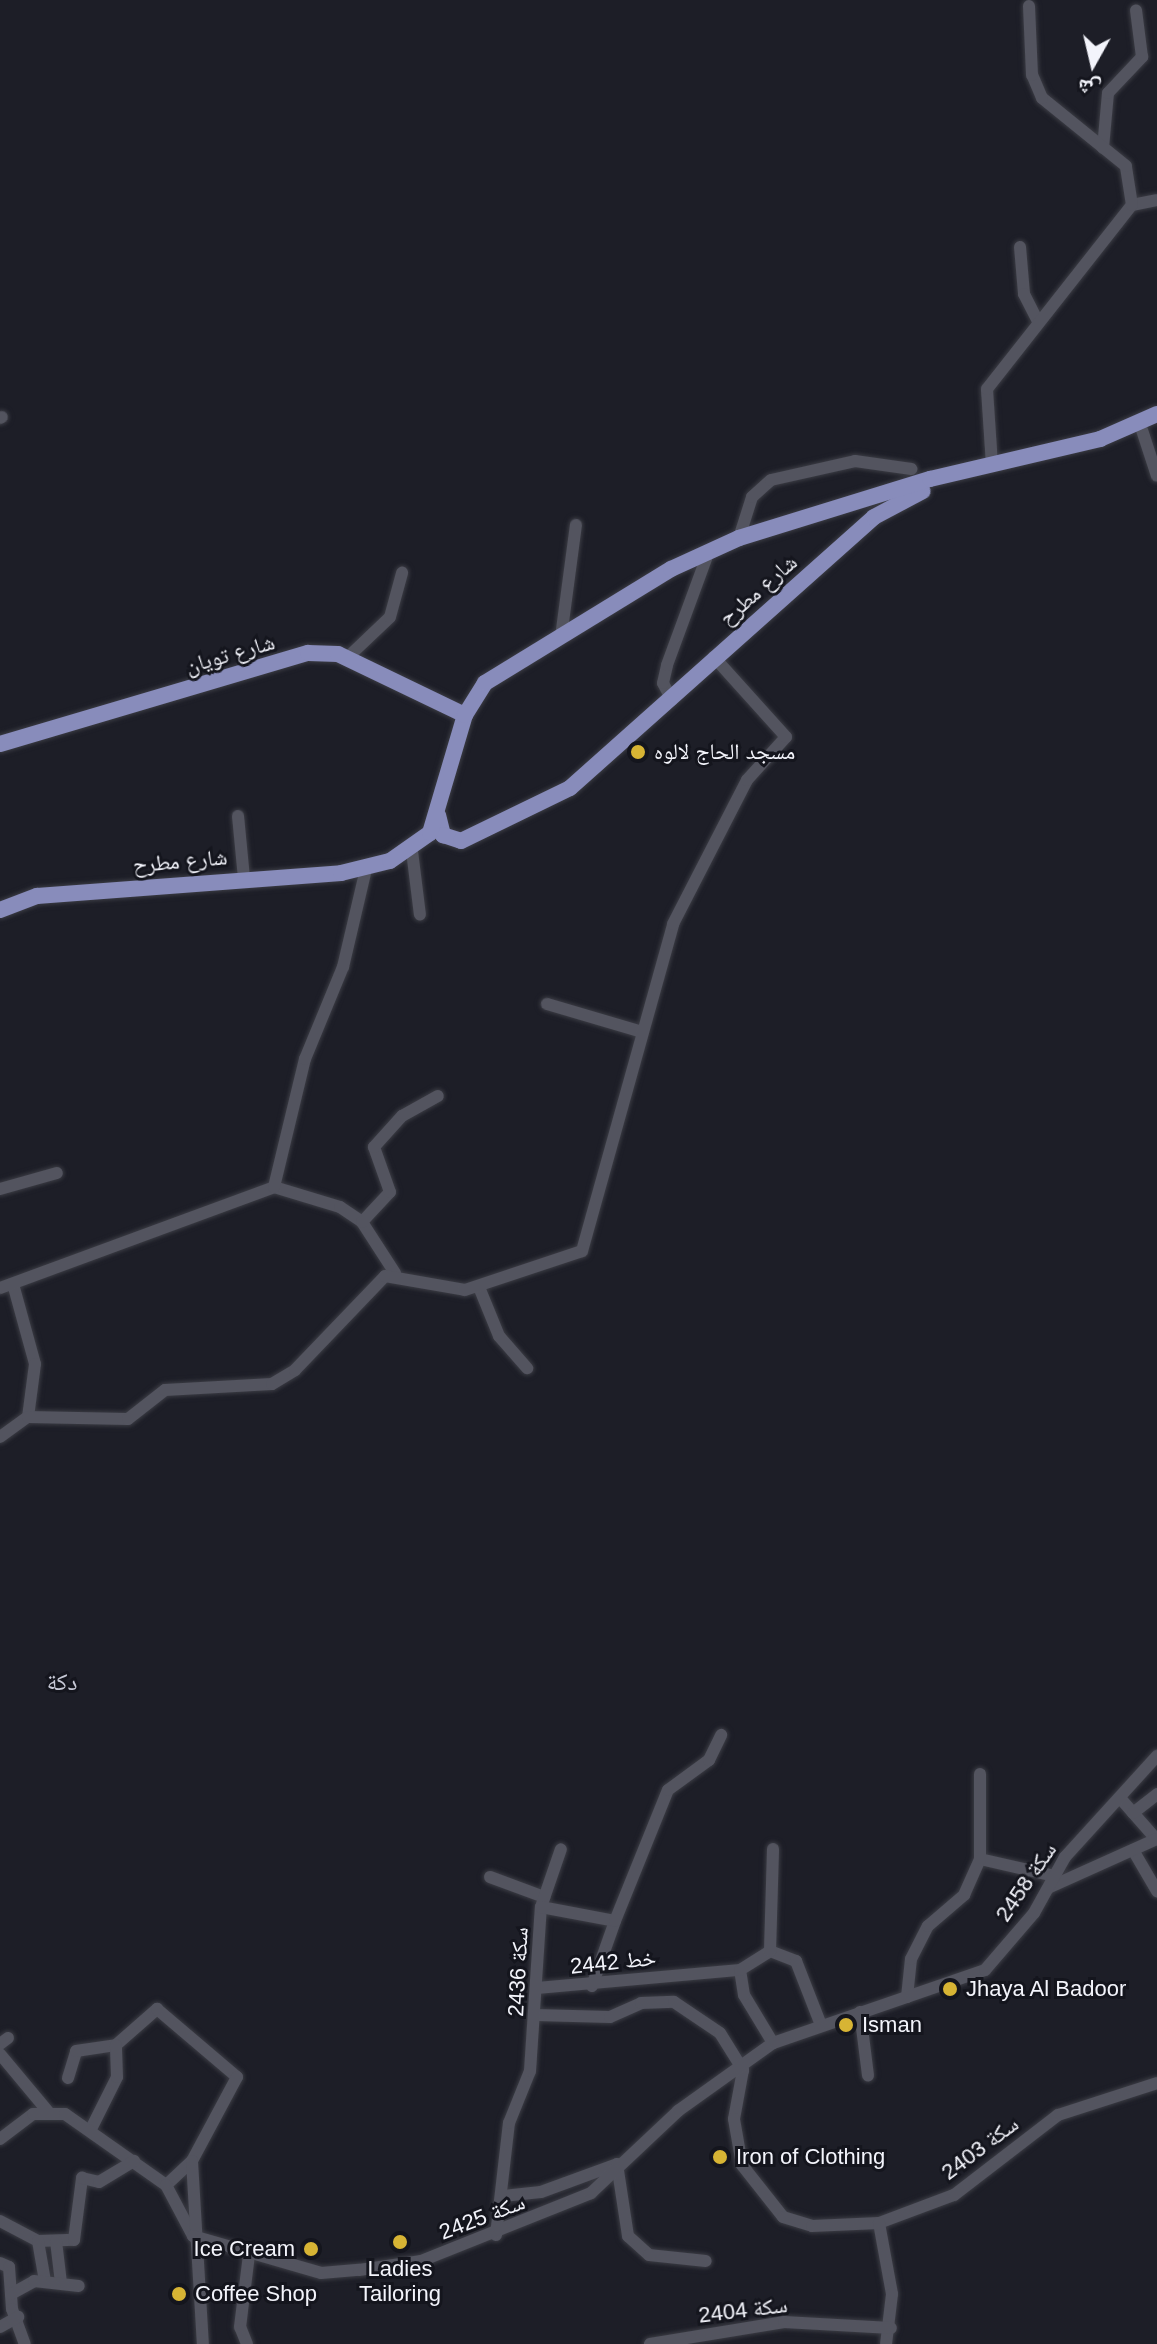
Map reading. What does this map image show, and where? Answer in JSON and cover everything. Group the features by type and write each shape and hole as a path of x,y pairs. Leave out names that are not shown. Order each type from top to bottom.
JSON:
{"main road":[{"name":"شارع مطرح","path":"4,905 244,878 366,869 412,851 438,814 465,715 493,677 561,637 709,551 739,538 829,511 920,473 992,465 1100,439 1157,414"},
{"name":"شارع مطرح","path":"438,814 440,829 455,841 517,818 578,782 672,700 714,657 849,540 915,494 1080,453 1149,427"},
{"path":"829,511 843,518 849,540"},
{"name":"شارع تويان","path":"0,744 308,653 347,658 465,715"}],"street":[{"path":"1029,6 1032,75 1042,98 1126,166 1132,205"},
{"path":"1103,148 1108,93 1142,57 1136,10"},
{"path":"992,465 987,389 1132,205 1157,200"},
{"path":"1020,247 1024,294 1038,322"},
{"path":"1149,427 1156,468"},
{"path":"739,538 752,497 771,480 855,461 920,473"},
{"path":"561,637 576,525"},
{"path":"672,700 663,683 667,665 709,551"},
{"path":"347,658 390,617 402,573"},
{"path":"28,1417 35,1364 6,1286 274,1187 316,1195 362,1222 395,1273 451,1289 479,1287 582,1251 639,1031 673,924 747,780 786,737 714,657"},
{"path":"238,816 244,878"},
{"path":"412,851 420,915"},
{"path":"274,1187 305,1059 343,967 366,869"},
{"path":"547,1004 639,1031"},
{"path":"362,1222 390,1192 374,1147 402,1116 438,1096"},
{"path":"0,1189 57,1173"},
{"path":"0,1437 28,1417 128,1419 165,1390 272,1384 295,1370 376,1282 395,1273"},
{"path":"479,1287 499,1336 527,1368"},
{"path":"592,1986 668,1790 709,1760 721,1735"},
{"name":"سكة 2458","path":"743,2070 773,2043 985,1970 1120,1798 1157,1756"},
{"path":"907,1997 911,1959 928,1926 964,1895 980,1859 980,1774"},
{"path":"1133,1813 1157,1794"},
{"path":"980,1859 1053,1882 1156,1839 1120,1798"},
{"path":"490,1877 542,1902 561,1849"},
{"path":"770,1951 773,1849"},
{"path":"1133,1850 1157,1891"},
{"name":"سكة 2436","path":"496,2235 503,2196 509,2123 530,2071 542,1902 615,1921"},
{"path":"770,1951 740,1970 744,1995 773,2043"},
{"path":"770,1951 796,1961 821,2025"},
{"name":"2442 خط","path":"537,1988 592,1986 740,1970"},
{"path":"536,2015 610,2017 641,2003 674,2002 720,2033 743,2070"},
{"path":"68,2078 76,2051 116,2045 157,2009 234,2071 236,2088 192,2161 166,2185"},
{"path":"860,2012 868,2075"},
{"path":"91,2129 117,2077 116,2045"},
{"path":"0,2054 50,2114"},
{"name":"سكة 2425","path":"193,2236 249,2255 321,2273 421,2261 496,2235 591,2193 617,2164 678,2111 743,2070"},
{"name":"سكة 2403","path":"743,2070 737,2145 763,2197 783,2217 812,2226 879,2223 954,2195 1058,2115 1157,2083"},
{"path":"0,2139 33,2114 50,2114 91,2129 166,2185 193,2236"},
{"path":"0,2221 38,2241 74,2240 82,2178 99,2182 107,2170 121,2172 134,2161"},
{"path":"192,2161 193,2236 203,2344"},
{"path":"503,2196 541,2192 617,2164 628,2236 649,2255 706,2261"},
{"path":"879,2223 891,2328 897,2344"},
{"path":"38,2241 45,2281"},
{"path":"56,2241 61,2283"},
{"path":"247,2344 240,2327 249,2255"},
{"path":"0,2263 9,2267 11,2294 25,2344"},
{"path":"11,2294 45,2281 79,2286"},
{"path":"0,2327 18,2317"},
{"name":"سكة 2404","path":"650,2344 784,2322 891,2328"},
{"path":"886,2344 891,2328"}],"place":[{"name":"مسجد الحاج لالوه","path":"638,752"},
{"name":"Jhaya Al Badoor","path":"950,1989"},
{"name":"Isman","path":"846,2025"},
{"name":"Iron of Clothing","path":"720,2157"},
{"name":"Ladies Tailoring","path":"400,2242"},
{"name":"Ice Cream","path":"311,2249"},
{"name":"Coffee Shop","path":"179,2294"}],"district":[{"name":"دكة","path":"62,1682"}]}
